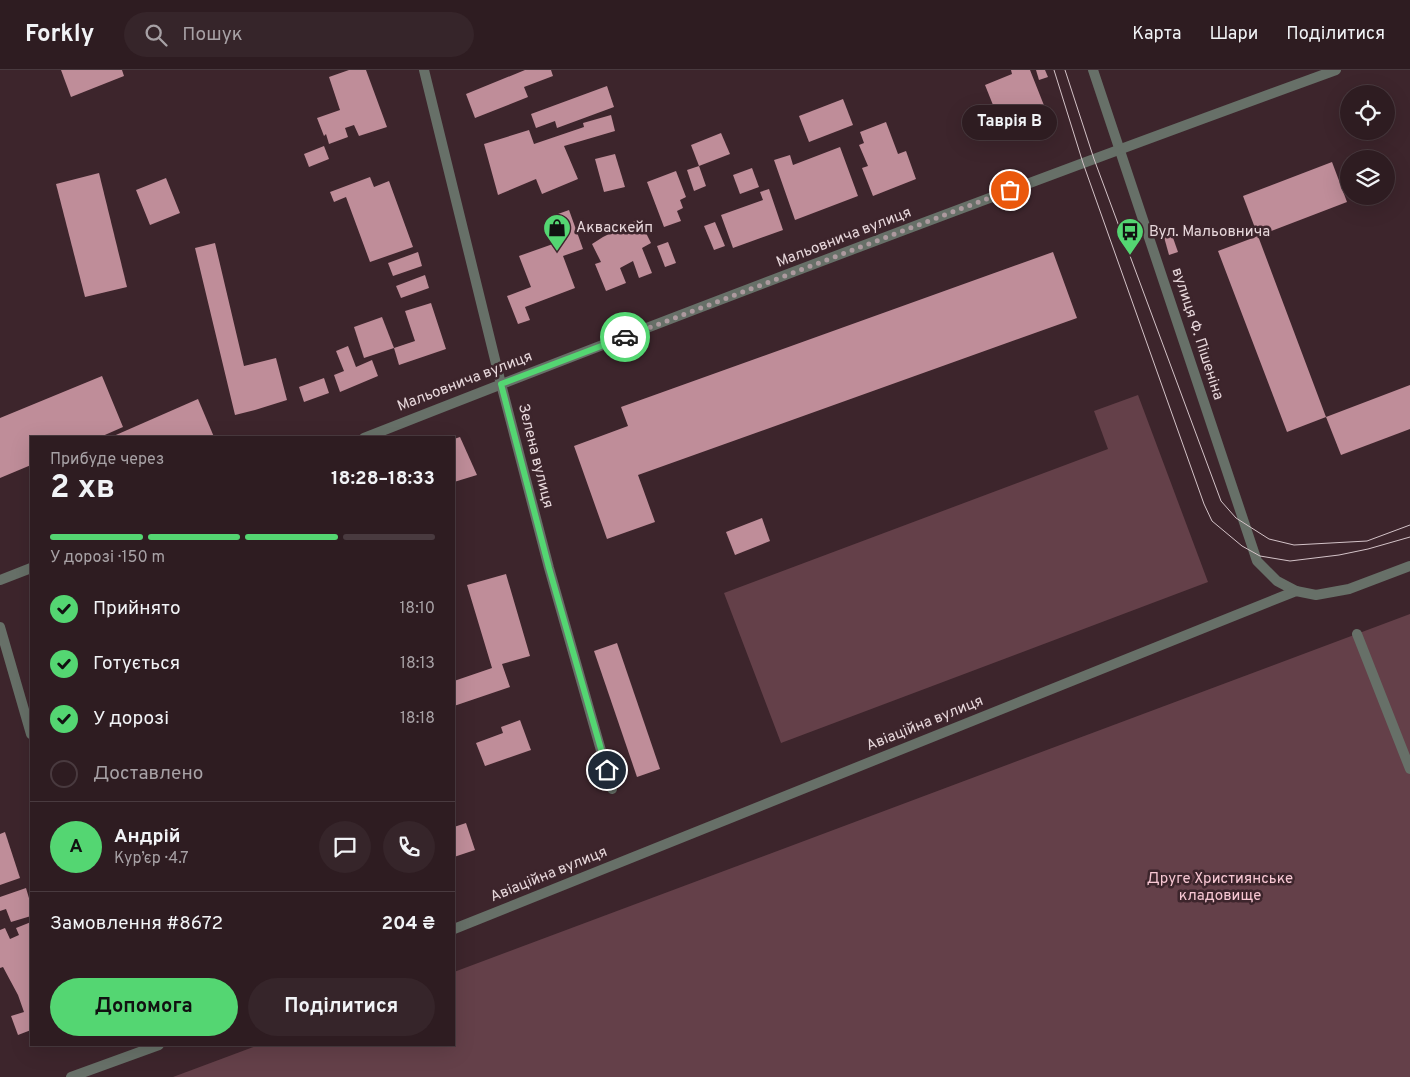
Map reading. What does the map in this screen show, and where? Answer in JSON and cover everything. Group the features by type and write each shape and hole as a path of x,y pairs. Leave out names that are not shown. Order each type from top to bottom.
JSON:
{"street":[{"name":"Зелена вулиця","path":"424,70 501,384 549,568 612,789"},
{"name":"вулиця Ф. Пішеніна","path":"1094,70 1257,561 1277,581 1296,591"},
{"name":"Мальовнича вулиця","path":"369,436 1120,149 1336,70"},
{"name":"Авіаційна вулиця","path":"455,930 1296,591 1316,595 1348,589 1410,566"},
{"path":"0,580 30,568"},
{"path":"0,627 30,731"},
{"path":"1357,634 1410,768"},
{"path":"70,1077 156,1046"}],"green space":[{"path":"1138,395 1208,582 781,743 724,593 1108,449 1094,411"},
{"name":"Друге Християнське кладовище","path":"1410,614 1410,1077 173,1077 256,1046 455,1046 455,972"}],"building":[{"path":"61,70 122,70 124,76 71,97"},
{"path":"349,70 366,70 387,127 359,136 354,125 345,128 348,137 329,144 317,118 340,110 329,77"},
{"path":"525,70 551,70 553,76 524,87 528,97 475,118 466,94"},
{"path":"1011,70 1030,70 1049,118 1005,135 985,85 1012,74"},
{"path":"1036,70 1045,70 1048,77 1039,80"},
{"path":"607,86 614,107 557,128 555,121 536,128 531,114"},
{"path":"843,99 853,125 809,142 799,116"},
{"path":"611,115 615,131 564,146 578,179 542,194 536,179 498,195 484,144 529,130 534,144 584,127 583,123"},
{"path":"886,122 898,154 906,151 916,179 873,196 862,168 868,166 859,145 864,143 860,132"},
{"path":"721,133 730,154 699,166 691,145"},
{"path":"324,146 329,159 309,167 304,154"},
{"path":"840,147 858,196 795,220 774,160 790,155 793,165"},
{"path":"615,154 625,187 604,192 595,159"},
{"path":"1332,162 1340,183 1340,205 1258,236 1243,196"},
{"path":"699,166 706,186 694,191 687,170"},
{"path":"752,168 759,187 740,194 733,175"},
{"path":"676,171 686,197 680,200 683,208 677,211 681,221 664,227 647,182"},
{"path":"99,173 127,287 85,297 56,184"},
{"path":"370,177 374,187 389,181 413,247 370,262 346,197 334,202 330,192"},
{"path":"166,178 180,213 150,225 136,190"},
{"path":"769,189 783,230 733,248 721,215 763,200 760,192"},
{"path":"569,210 583,249 563,256 575,288 525,307 530,320 518,324 507,296 531,287 519,256 567,239 558,214"},
{"path":"639,219 651,243 642,248 652,273 639,278 633,261 620,268 626,283 606,291 595,264 601,262 592,244"},
{"path":"715,222 725,246 714,250 704,226"},
{"path":"1172,235 1178,252 1169,255 1164,237"},
{"path":"1258,236 1326,417 1287,432 1218,251"},
{"path":"668,242 676,263 665,267 657,246"},
{"path":"215,243 244,366 276,358 287,400 235,415 195,248"},
{"path":"418,252 422,266 393,276 388,263"},
{"path":"1053,252 1077,318 638,475 655,522 607,539 574,446 628,426 621,407"},
{"path":"425,275 429,288 401,298 396,286"},
{"path":"431,303 446,349 399,365 394,348 415,341 405,311"},
{"path":"382,317 394,348 364,358 354,327"},
{"path":"348,346 356,367 372,360 378,376 340,392 334,375 344,371 336,351"},
{"path":"102,376 123,427 103,436 30,436 30,465 0,478 0,418"},
{"path":"324,378 329,393 304,402 299,387"},
{"path":"1410,385 1410,429 1341,455 1326,417"},
{"path":"198,399 214,436 114,436"},
{"path":"460,437 477,475 455,482 455,439"},
{"path":"762,518 770,541 735,555 726,532"},
{"path":"506,574 530,656 502,664 510,687 455,706 455,681 492,668 467,585"},
{"path":"617,643 660,769 637,777 594,651"},
{"path":"520,720 531,750 485,766 476,743 503,733 501,727"},
{"path":"466,823 475,850 455,857 455,827"},
{"path":"5,832 20,878 0,885 0,834"},
{"path":"26,888 30,902 30,916 11,922 6,909 0,911 0,897"},
{"path":"30,922 30,1030 18,1035 11,1016 24,1012 18,995 3,967 0,968 0,930 5,928 10,939 19,935 16,928"}],"tram line":[{"path":"1054,70 1083,163 1204,504 1212,521 1242,546 1260,556 1290,561 1339,555 1410,537"},
{"path":"1065,70 1094,159 1221,501 1236,518 1269,539 1294,545 1367,541 1410,525"}],"way so far":[{"path":"625,337 1010,190"}],"place":[{"name":"Таврія В","path":"1010,190"},
{"name":"Акваскейп","path":"557,252"},
{"name":"Вул. Мальовнича","path":"1130,256"}],"route":[{"path":"607,770 549,568 501,384 625,337"}]}
